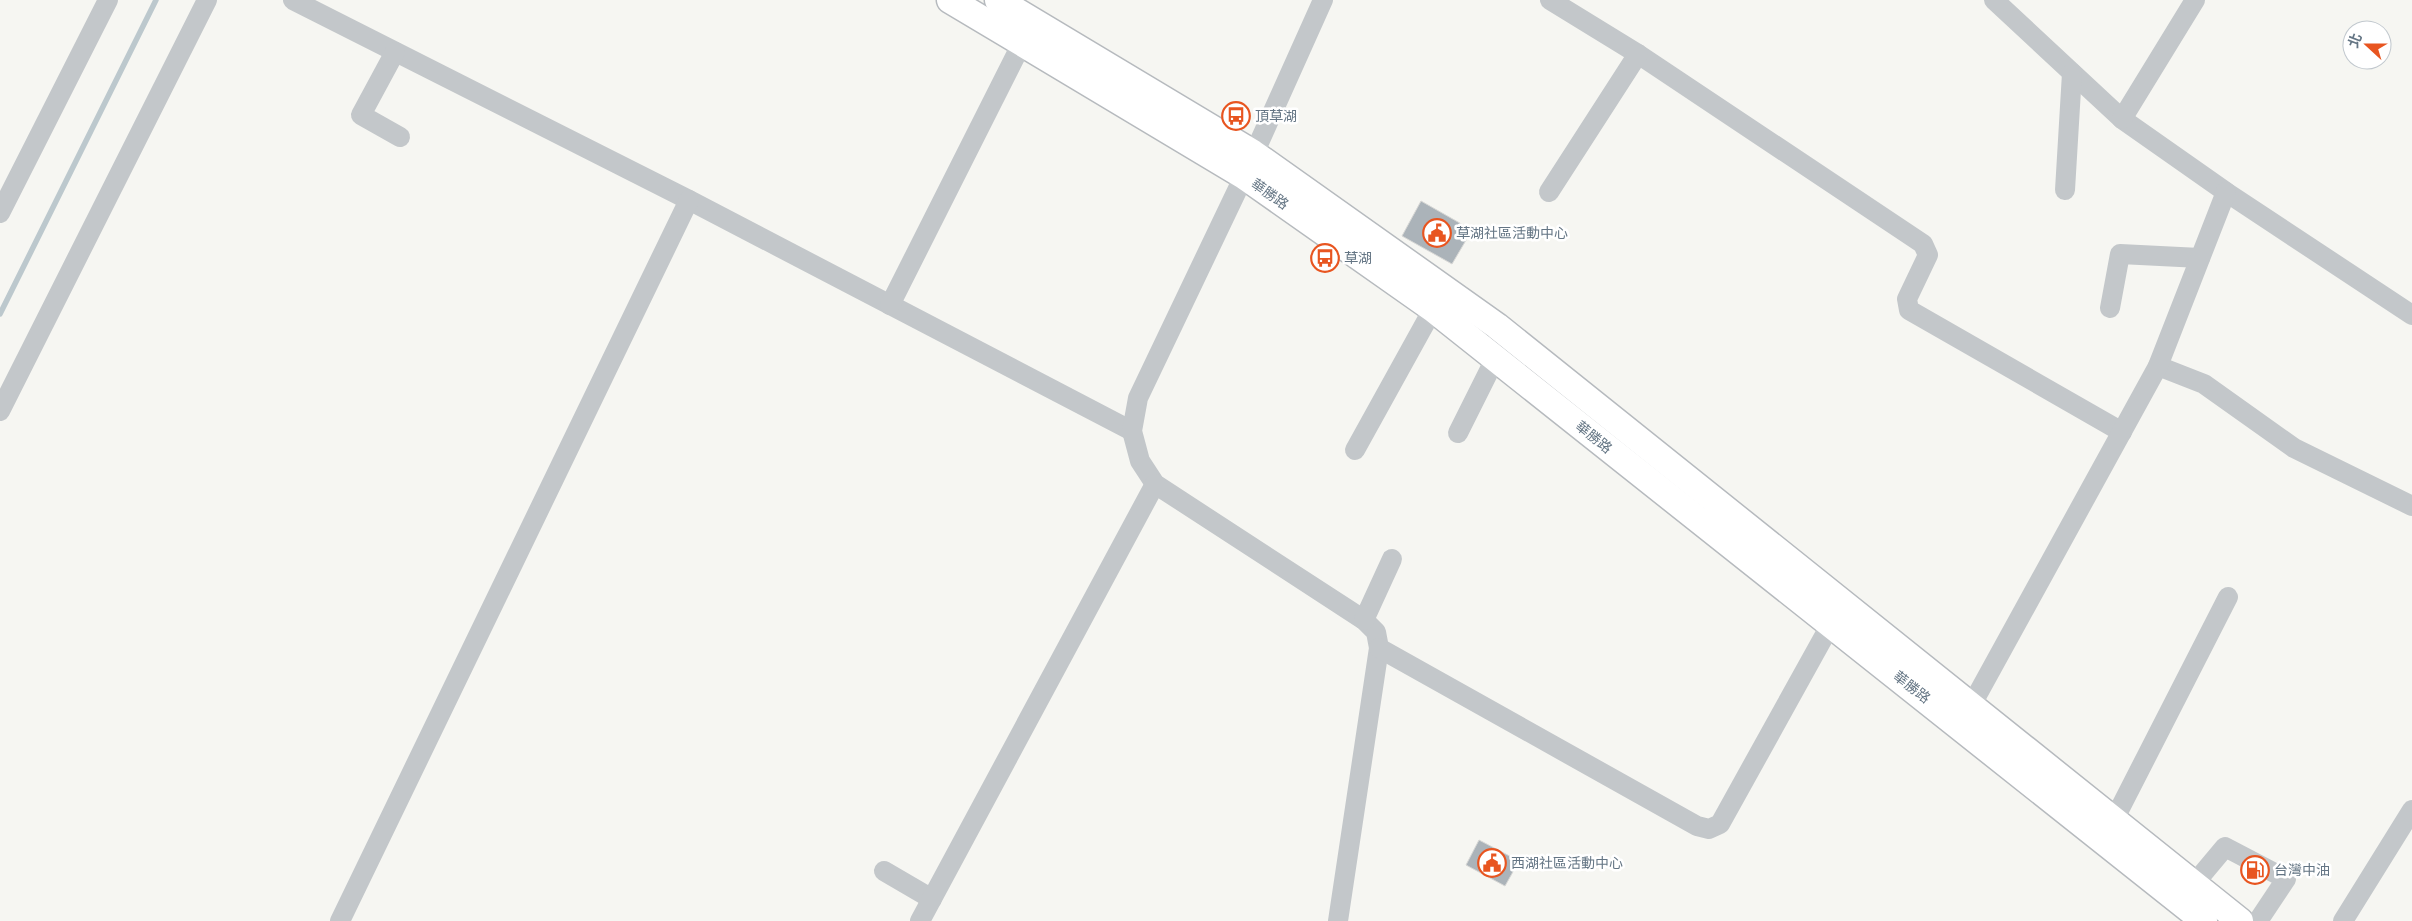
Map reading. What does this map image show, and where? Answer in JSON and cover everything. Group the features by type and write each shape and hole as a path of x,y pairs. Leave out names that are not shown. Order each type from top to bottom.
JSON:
{"main road":[{"name":"華勝路","path":"950,0 1022,43 1249,165 1496,357 1616,455 1837,613"},
{"name":"華勝路","path":"998,0 1497,326 1837,613 1966,715 2204,921"},
{"name":"華勝路","path":"1966,715 2114,820 2240,921"}],"street":[{"path":"0,213 108,0"},
{"path":"0,412 207,0"},
{"path":"292,0 689,200 1132,432"},
{"path":"1323,0 1249,165 1138,398 1132,432 1140,461 1155,484 1364,620 1376,632 1378,648 1338,921"},
{"path":"1550,0 1638,54 1923,244 1928,255 1907,299 1909,310 2122,432"},
{"path":"1994,0 2122,118 2226,192 2412,315"},
{"path":"2122,118 2195,0"},
{"path":"890,305 1022,43"},
{"path":"395,52 361,115 400,136"},
{"path":"1549,192 1638,54"},
{"path":"2065,190 2072,73"},
{"path":"1966,715 2158,366 2226,192"},
{"path":"340,921 689,200"},
{"path":"2110,308 2120,254 2200,258"},
{"path":"1355,450 1433,309"},
{"path":"1458,433 1496,357"},
{"path":"2158,366 2204,384 2294,448 2412,506"},
{"path":"920,921 1155,484"},
{"path":"1364,620 1392,559"},
{"path":"2114,820 2228,597"},
{"path":"1378,648 1697,826 1709,829 1720,824 1837,613"},
{"path":"2343,921 2412,810"},
{"path":"2194,884 2225,847 2286,879 2258,921"},
{"path":"884,871 932,899"}],"building":[{"name":"草湖社區活動中心","path":"1421,201 1472,230 1452,264 1402,236"},
{"name":"西湖社區活動中心","path":"1479,840 1519,861 1505,886 1466,865"}],"waterway":[{"path":"0,314 156,0"}],"place":[{"name":"頂草湖","path":"1236,116"},
{"name":"草湖社區活動中心","path":"1437,233"},
{"name":"草湖","path":"1325,258"},
{"name":"西湖社區活動中心","path":"1492,863"},
{"name":"台灣中油","path":"2255,870"}]}
